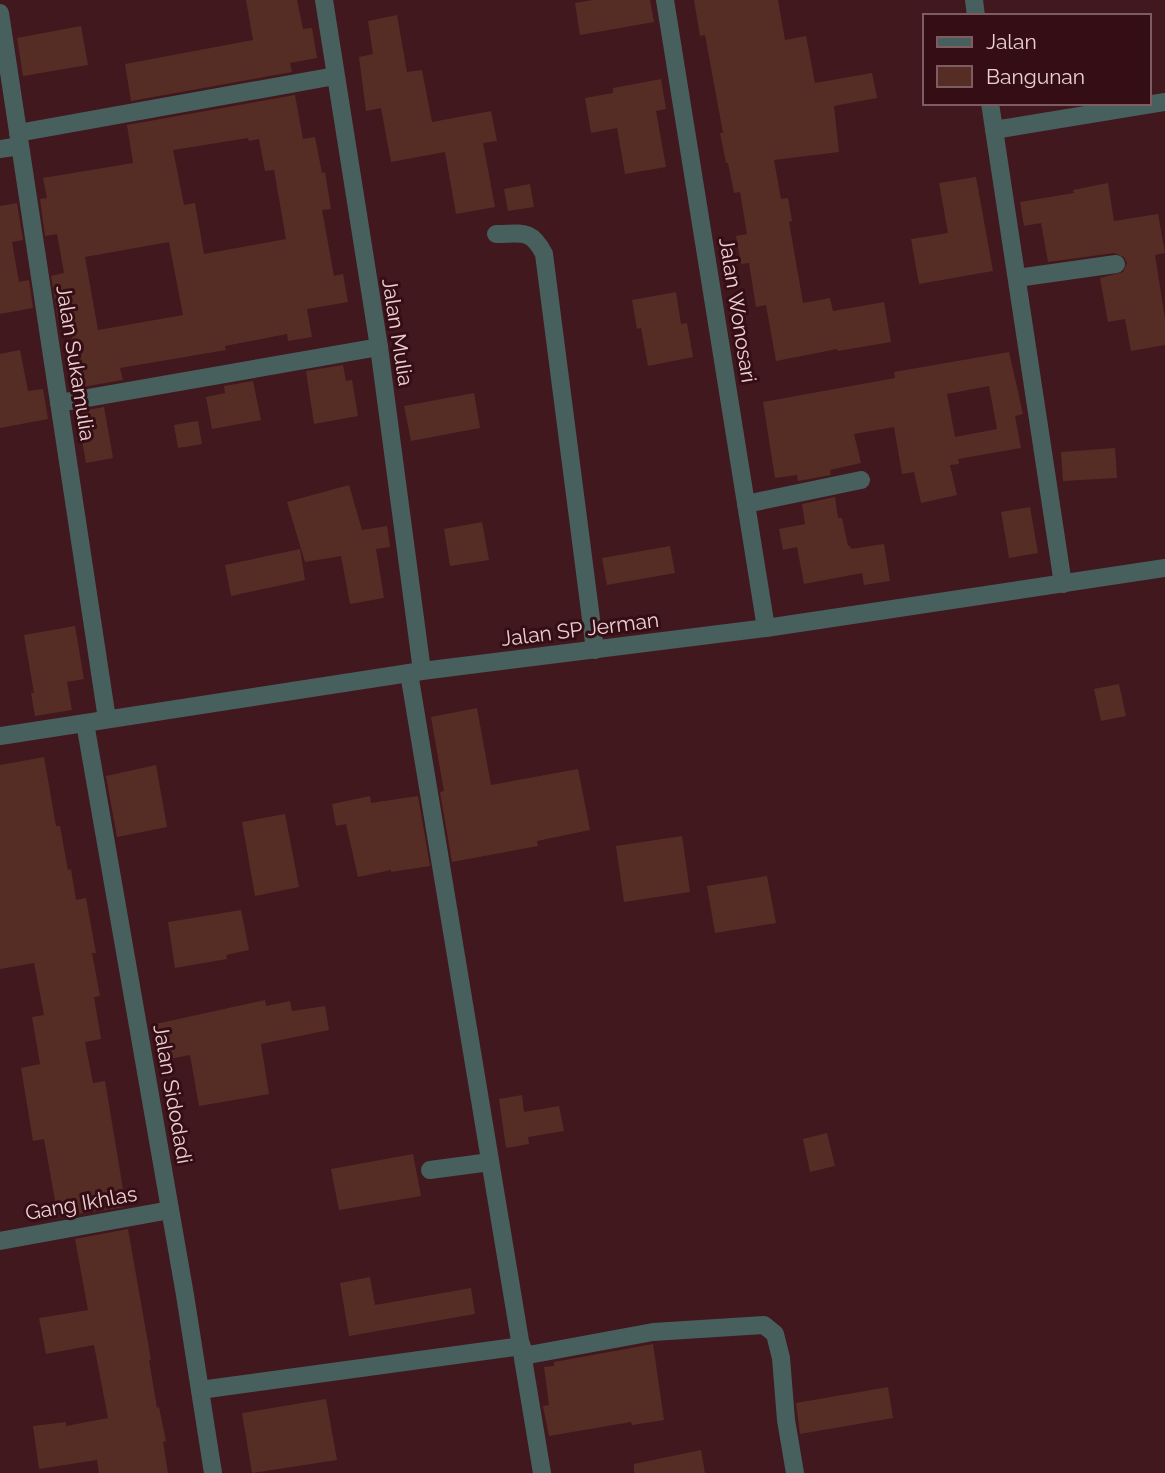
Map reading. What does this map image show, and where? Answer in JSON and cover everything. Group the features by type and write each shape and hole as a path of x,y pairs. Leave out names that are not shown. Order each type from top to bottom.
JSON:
{"street":[{"name":"Jalan Mulia","path":"324,0 379,347 416,672 490,1162 542,1473"},
{"name":"Jalan Wonosari","path":"666,0 766,628"},
{"name":"Jalan Sukamulia","path":"0,13 107,719"},
{"path":"0,149 19,139 335,75"},
{"path":"990,105 1063,584"},
{"path":"994,130 1147,105"},
{"path":"496,234 526,233 538,240 544,254 595,650"},
{"path":"1017,278 1116,264"},
{"path":"59,403 379,347"},
{"path":"746,504 861,480"},
{"name":"Jalan SP Jerman","path":"0,736 416,672 766,628 1165,568"},
{"name":"Jalan Sidodadi","path":"85,723 213,1473"},
{"path":"430,1170 490,1162"},
{"name":"Gang Ikhlas","path":"0,1241 170,1210"},
{"path":"200,1390 523,1351 653,1332 764,1325 775,1334 781,1358 786,1420 795,1473"}],"building":[{"path":"246,0 297,0 303,29 312,28 317,58 290,63 292,72 131,101 125,64 253,40"},
{"path":"593,0 650,0 654,22 580,35 575,3"},
{"path":"694,0 778,0 785,40 806,36 815,83 872,73 877,98 834,106 839,152 774,160 781,199 788,198 792,221 789,222 803,303 830,298 833,311 884,302 891,342 776,361 766,305 756,307 749,263 741,264 736,236 747,234 740,192 734,193 726,163 705,35 700,36"},
{"path":"397,15 407,72 422,70 432,122 491,111 497,141 483,143 495,207 456,214 445,152 391,162 381,108 366,111 359,57 373,54 368,21"},
{"path":"81,26 88,65 23,76 17,38"},
{"path":"661,79 666,109 656,111 666,167 625,174 617,128 591,133 585,98 613,93 613,88"},
{"path":"295,95 303,139 315,137 322,173 325,172 331,209 322,210 334,276 343,274 348,302 307,309 312,337 288,341 287,334 225,346 226,350 120,368 123,380 82,387 68,317 58,319 51,276 64,273 57,234 45,236 40,199 47,198 43,178 133,163 127,125","holes":["248,138 249,141 259,139 265,171 274,170 286,239 204,254 195,203 184,205 173,150","169,242 183,315 98,330 85,257"]},
{"path":"976,177 993,271 919,284 911,239 948,233 939,183"},
{"path":"1108,183 1114,221 1158,214 1165,253 1155,255 1165,319 1165,345 1131,351 1125,319 1108,322 1100,278 1123,272 1127,263 1124,257 1114,253 1048,262 1041,223 1024,226 1020,202 1074,193 1073,190"},
{"path":"530,184 534,207 508,211 504,189"},
{"path":"17,203 23,240 12,242 19,282 29,280 33,308 0,314 0,206"},
{"path":"676,292 681,324 687,323 693,357 648,366 641,328 637,329 632,300"},
{"path":"20,350 28,391 43,389 48,419 0,428 0,354"},
{"path":"1009,352 1023,414 1015,416 1021,448 958,459 959,464 950,465 957,495 921,503 914,472 902,474 894,427 854,434 861,463 830,470 831,475 798,481 797,475 775,478 763,402 895,378 894,372","holes":["989,386 997,429 955,437 947,394"]},
{"path":"343,365 346,381 352,380 358,416 314,424 306,371"},
{"path":"253,381 261,420 212,429 206,397 225,393 224,386"},
{"path":"474,393 480,428 411,441 404,406"},
{"path":"104,407 113,458 86,463 77,412"},
{"path":"198,421 202,444 178,448 174,425"},
{"path":"1115,448 1117,478 1063,481 1061,452"},
{"path":"349,485 362,530 387,526 390,547 376,549 384,598 350,604 341,556 305,562 287,502"},
{"path":"835,497 838,518 842,518 848,546 851,549 884,544 890,581 864,585 862,573 804,584 797,547 783,550 779,529 805,524 802,504"},
{"path":"1030,507 1038,553 1009,558 1001,512"},
{"path":"482,522 489,560 450,566 444,529"},
{"path":"670,546 675,573 607,585 602,558"},
{"path":"300,549 305,580 231,596 225,565"},
{"path":"75,626 84,679 67,682 72,710 35,716 31,693 34,693 24,635"},
{"path":"1119,684 1126,716 1101,721 1094,689"},
{"path":"477,708 491,785 578,769 590,830 537,841 538,846 452,862 440,792 444,791 431,717"},
{"path":"44,757 56,826 60,826 76,900 86,898 96,953 92,953 100,996 94,997 101,1039 85,1042 93,1083 105,1081 124,1195 124,1207 58,1217 44,1139 33,1141 21,1068 40,1064 32,1017 44,1015 34,963 0,969 0,765"},
{"path":"156,765 167,827 117,837 106,776"},
{"path":"370,796 371,803 418,796 430,866 358,877 346,824 336,826 332,804"},
{"path":"285,814 299,887 255,896 242,822"},
{"path":"682,836 690,892 624,902 616,846"},
{"path":"767,876 776,923 715,933 707,886"},
{"path":"241,910 249,950 226,955 227,959 175,968 168,922"},
{"path":"265,1000 266,1006 290,1001 292,1011 325,1006 329,1030 261,1044 269,1094 199,1106 190,1055 159,1061 151,1025"},
{"path":"522,1095 524,1112 559,1106 564,1131 528,1137 529,1144 506,1148 499,1099"},
{"path":"827,1133 835,1166 810,1172 803,1139"},
{"path":"413,1154 421,1196 339,1210 331,1169"},
{"path":"128,1229 157,1408 159,1407 166,1441 163,1442 168,1473 99,1473 97,1460 39,1469 33,1426 66,1422 66,1426 108,1418 94,1345 46,1354 39,1318 88,1310 75,1239"},
{"path":"370,1277 375,1305 471,1288 475,1314 349,1336 340,1283"},
{"path":"653,1344 664,1420 632,1425 631,1422 549,1436 543,1406 549,1405 544,1367 554,1366 554,1362"},
{"path":"888,1387 893,1418 800,1434 796,1403"},
{"path":"326,1399 337,1460 252,1473 242,1413"},
{"path":"701,1450 705,1473 634,1473 634,1464"}]}
